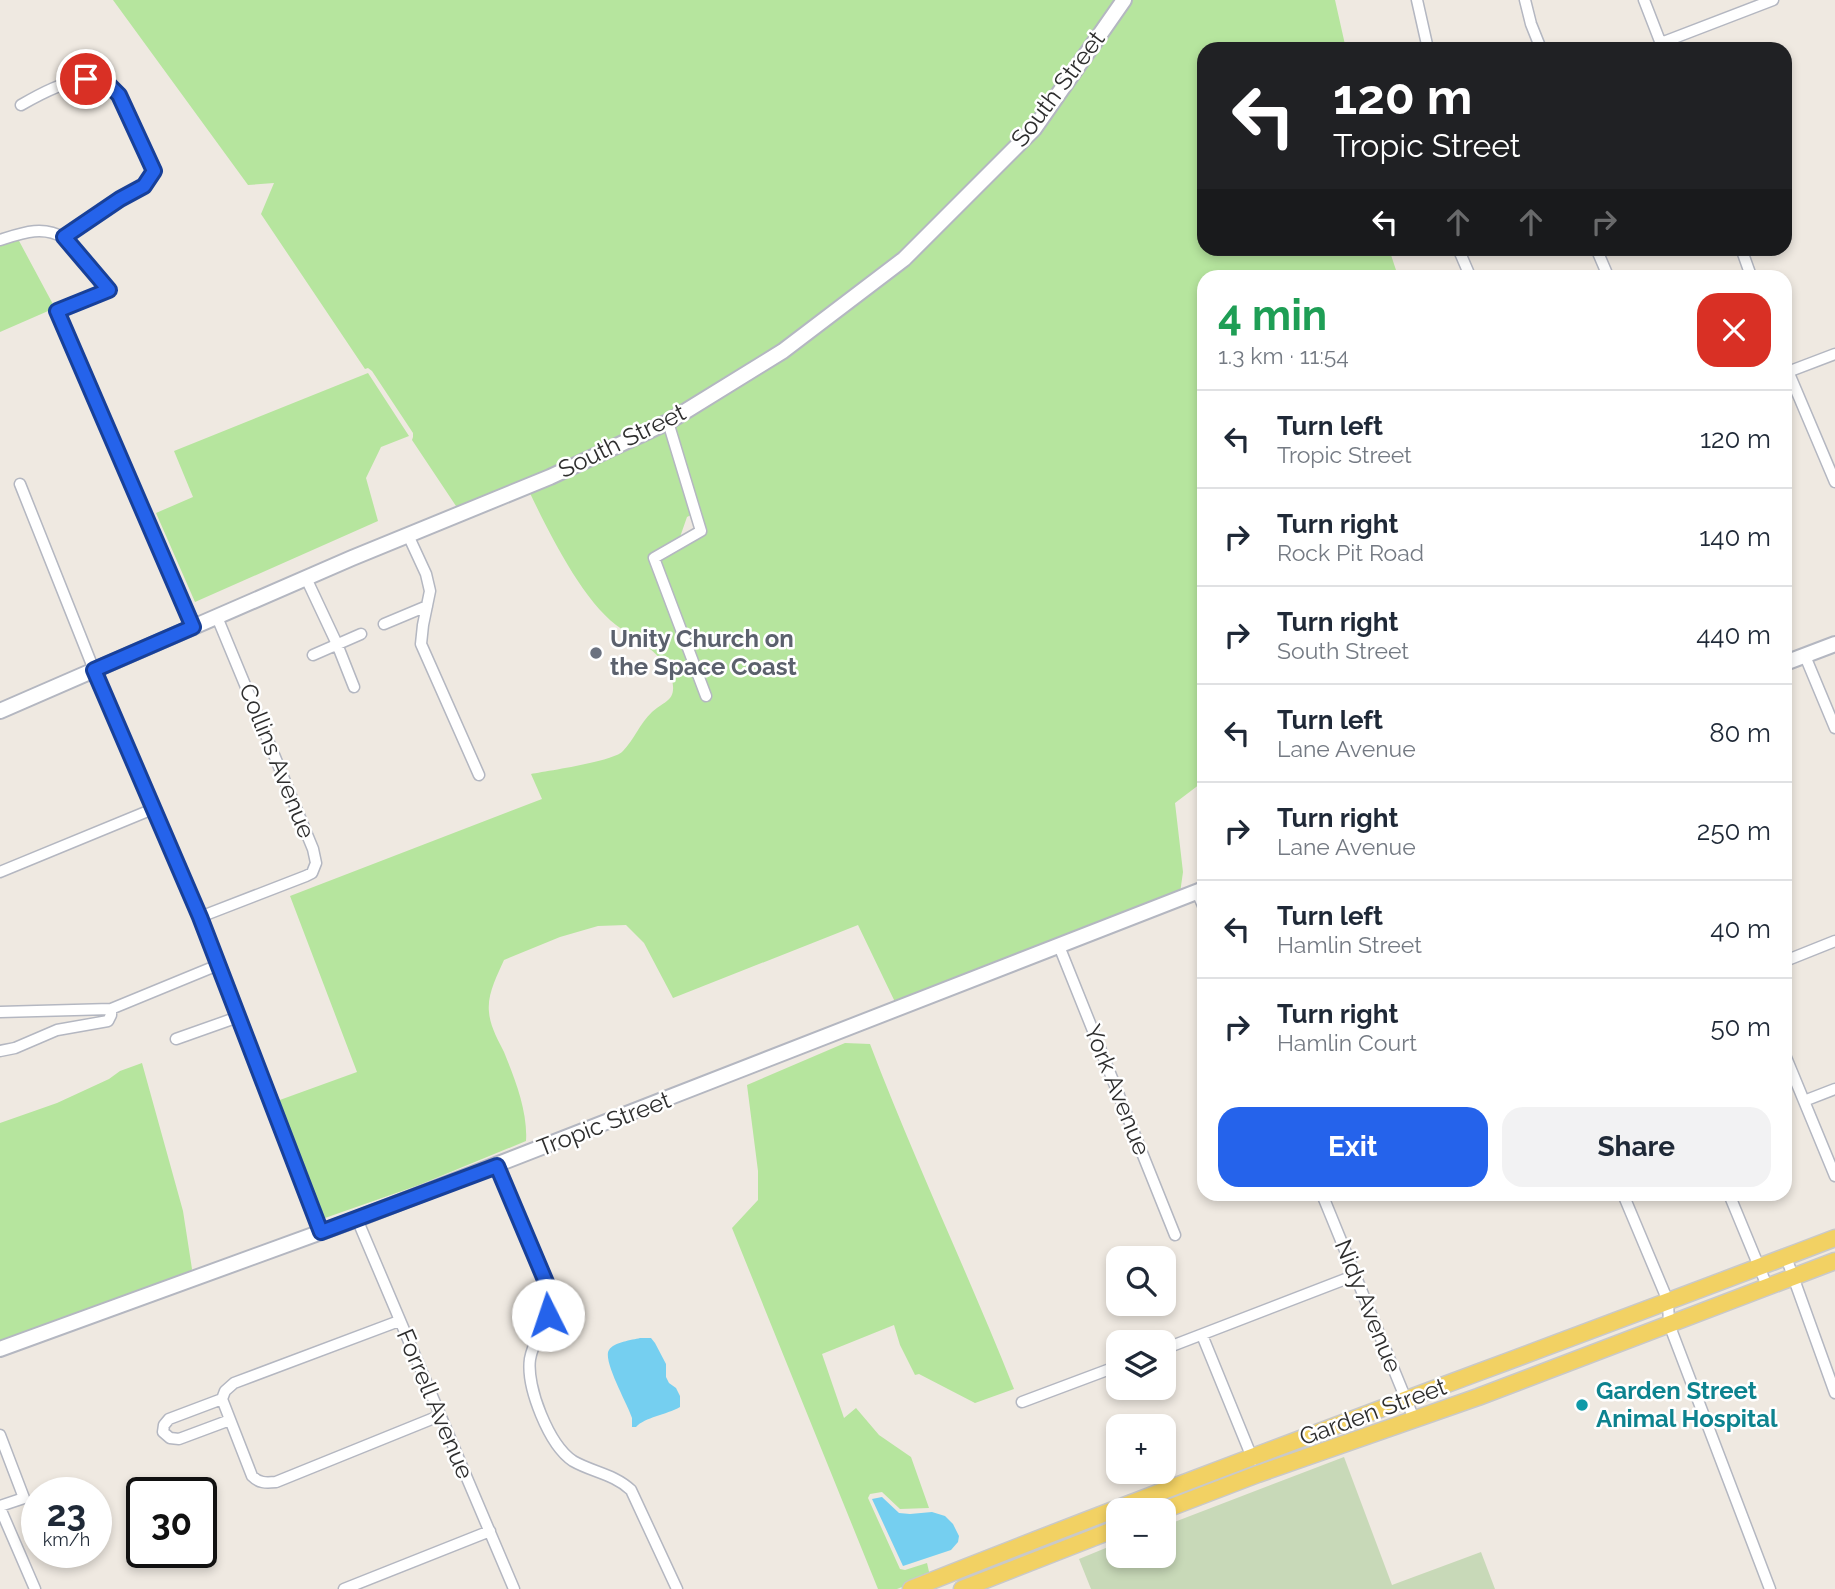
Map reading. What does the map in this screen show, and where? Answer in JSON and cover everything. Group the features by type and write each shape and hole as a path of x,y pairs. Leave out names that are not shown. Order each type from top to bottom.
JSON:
{"main road":[{"name":"South Street","path":"0,710 306,578 550,477 667,422 783,351 904,259 1034,129 1125,0"},
{"path":"1792,661 1835,644"},
{"name":"Tropic Street","path":"0,1349 497,1166 1197,893"},
{"name":"Garden Street","path":"1161,1498 1252,1457 1668,1303 1835,1238"},
{"name":"Garden Street","path":"1176,1505 1590,1355 1835,1261"},
{"path":"1574,1337 1578,1346 1590,1355"},
{"name":"Garden Street","path":"911,1589 986,1559 1106,1518"},
{"path":"962,1589 1106,1533"}],"street":[{"path":"1417,0 1426,42"},
{"path":"1525,0 1538,42"},
{"path":"1644,0 1660,42"},
{"path":"1672,42 1773,0"},
{"path":"21,105 68,84 86,79 104,80 119,95 154,171 144,186 64,237"},
{"path":"0,240 40,230 58,234 64,237 109,290 57,311 193,627"},
{"path":"1792,368 1835,354"},
{"path":"1792,384 1835,482"},
{"path":"667,422 701,531 654,558 706,696"},
{"path":"20,484 94,670 200,917 321,1232"},
{"path":"408,536 426,575 430,591 422,625 421,644 479,775"},
{"path":"306,578 354,687"},
{"path":"384,624 427,606"},
{"name":"Collins Avenue","path":"200,917 306,876 312,873 316,863 313,849 217,617"},
{"path":"313,655 361,634"},
{"path":"1805,656 1835,728"},
{"path":"0,872 153,809"},
{"path":"1792,958 1835,941"},
{"name":"York Avenue","path":"1059,946 1175,1235"},
{"path":"0,1012 111,1009 218,965"},
{"path":"0,1051 15,1048 57,1030 108,1021 111,1009"},
{"path":"176,1040 238,1017"},
{"path":"1792,1072 1835,1176"},
{"path":"1804,1101 1835,1089"},
{"path":"497,1166 551,1296 548,1315 530,1359 531,1385 536,1403 555,1442 572,1460 622,1481 631,1490 677,1589"},
{"name":"Nidy Avenue","path":"1325,1201 1414,1419"},
{"path":"1625,1201 1668,1303 1669,1324 1770,1589"},
{"path":"1732,1201 1767,1286"},
{"name":"Forrell Avenue","path":"356,1219 514,1589"},
{"path":"1786,1257 1835,1393"},
{"path":"1176,1345 1356,1275"},
{"path":"399,1321 234,1383 225,1391 222,1399 251,1476 259,1482 276,1482 439,1416"},
{"path":"1202,1335 1258,1474"},
{"path":"1021,1402 1106,1370"},
{"path":"222,1399 169,1419 163,1432 173,1439 179,1439 230,1420"},
{"path":"1326,1430 1332,1449"},
{"path":"0,1435 24,1498 0,1507 35,1589"},
{"path":"344,1589 490,1531"},
{"path":"986,1559 993,1577"}],"green space":[{"path":"113,0 1118,0 1030,126 901,255 780,347 665,417 548,472 458,509 412,440 413,433 372,371 365,369 261,214 274,183 248,185"},
{"path":"1131,0 1335,0 1344,42 1197,42 1197,256 1391,256 1396,270 1197,270 1197,786 1175,803 1183,872 1180,893 895,1002 858,925 673,998 644,943 626,925 598,926 560,937 504,960 490,999 491,1022 523,1107 526,1141 419,1185 325,1218 277,1101 357,1072 290,896 542,799 531,774 617,755 627,747 648,716 668,700 673,692 672,680 663,662 649,648 616,625 590,598 556,544 529,491 665,429 691,515 687,517 680,537 652,553 650,560 704,702 712,699 660,561 703,536 705,530 673,424 786,356 1037,133"},
{"path":"18,239 55,308 0,332 0,246"},
{"path":"368,373 409,436 381,447 366,478 378,521 195,602 156,513 193,497 174,451"},
{"path":"845,1043 870,1044 1014,1389 975,1403 919,1374 915,1375 900,1345 894,1325 822,1354 844,1418 856,1408 879,1435 911,1457 929,1508 900,1509 882,1492 870,1494 868,1498 900,1569 927,1563 930,1576 897,1589 878,1589 732,1228 758,1200 758,1171 747,1085"},
{"path":"142,1063 183,1211 192,1269 190,1274 0,1343 0,1123 57,1103 109,1079 120,1071"},
{"path":"1344,1457 1392,1585 1481,1552 1495,1589 1091,1589 1079,1559 1106,1548 1106,1568 1176,1568 1176,1521"}],"water":[{"path":"651,1338 655,1343 666,1364 666,1377 680,1396 680,1407 632,1427 632,1418 612,1372 608,1355 615,1345"},
{"path":"882,1497 899,1513 932,1512 945,1516 959,1536 958,1542 951,1550 903,1566 872,1499"}],"place":[{"name":"Unity Church on the Space Coast","path":"596,653"},
{"name":"Garden Street Animal Hospital","path":"1582,1405"}],"route":[{"path":"86,79 104,80 119,95 154,171 144,186 64,237 109,290 57,311 193,627 94,670 200,917 321,1232 497,1166 548,1287 551,1305 548,1315"}]}
